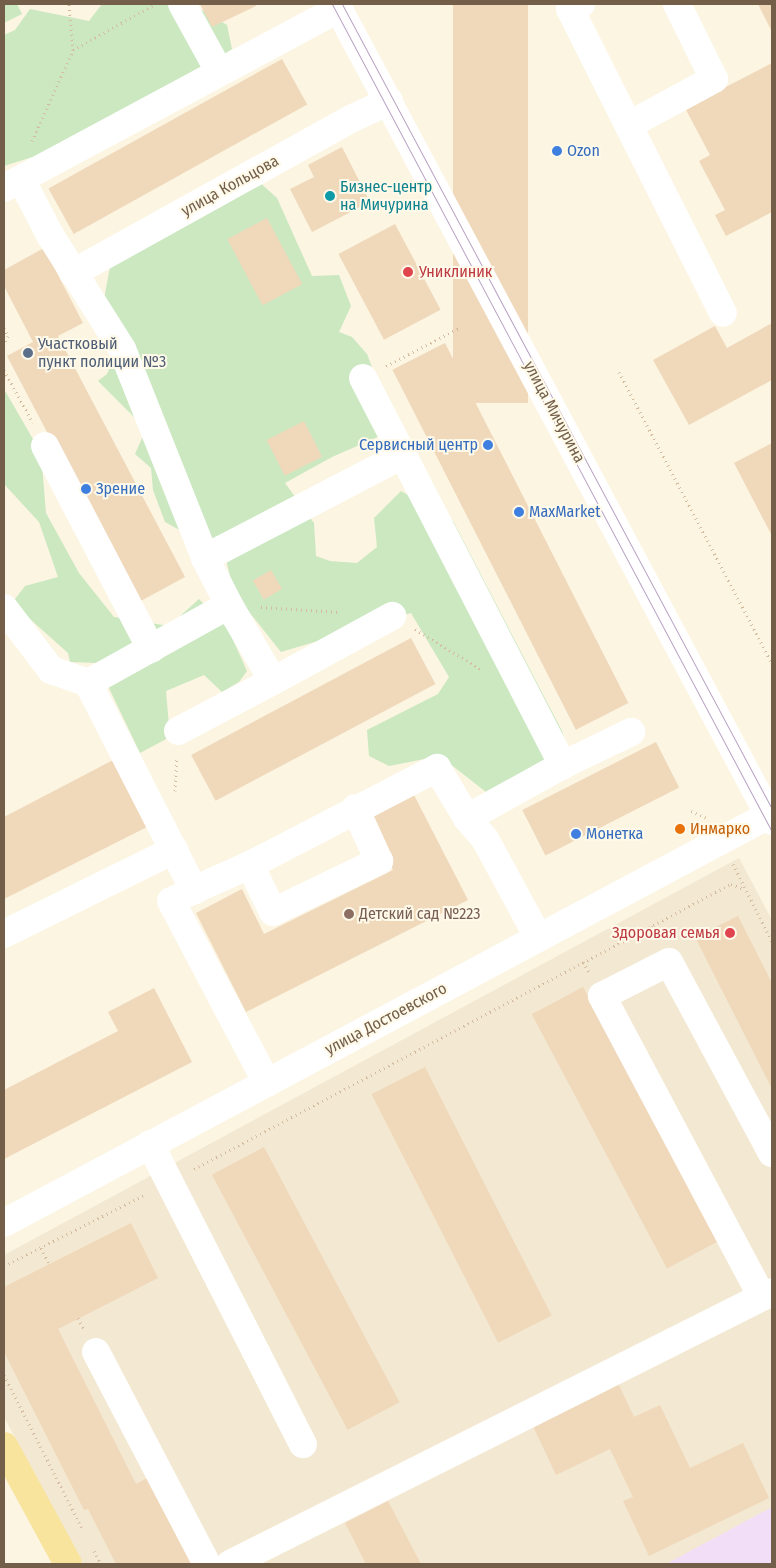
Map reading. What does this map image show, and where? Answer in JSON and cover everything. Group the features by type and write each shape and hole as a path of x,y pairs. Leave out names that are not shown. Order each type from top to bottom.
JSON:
{"main road":[{"path":"4,1446 68,1564"}],"street":[{"path":"182,4 219,71"},
{"path":"581,4 570,9 723,313"},
{"path":"629,125 714,79 677,4"},
{"path":"273,681 206,558 122,349 12,184 337,6"},
{"name":"улица Мичурина","path":"337,6 770,818"},
{"name":"улица Кольцова","path":"73,273 353,118 389,101"},
{"path":"363,378 401,456 563,765"},
{"path":"45,446 151,649"},
{"path":"206,558 401,456"},
{"path":"88,683 230,605"},
{"path":"4,608 52,670 88,683 194,890"},
{"path":"178,732 392,616"},
{"path":"467,818 563,765 631,732"},
{"path":"267,1084 172,901 250,865 355,808 437,768 467,818 486,839 538,937"},
{"path":"250,865 273,912 379,861 355,808"},
{"name":"улица Достоевского","path":"4,1223 150,1144 267,1084 538,937 770,818"},
{"path":"4,934 174,850"},
{"path":"230,1564 767,1294 602,996 669,962 772,1153"},
{"path":"150,1144 303,1444"},
{"path":"96,1352 207,1564"}],"path":[{"path":"12,184 73,50 69,4"},
{"path":"73,50 155,4"},
{"path":"4,328 8,336 4,345"},
{"path":"363,378 459,328"},
{"path":"4,370 45,446"},
{"path":"619,372 772,663"},
{"path":"174,796 178,732"},
{"path":"692,811 699,813"},
{"path":"732,862 772,942"},
{"path":"353,1084 731,884 744,888"},
{"path":"41,1248 49,1264"},
{"path":"4,1374 83,1530"},
{"path":"92,1547 101,1564"}],"shaded area":[{"path":"739,858 772,920 772,1564 83,1564 4,1417 4,1255"},
{"path":"772,1507 772,1564 666,1564"}],"green space":[{"path":"4,4 17,4 22,14 4,23"},
{"path":"102,4 191,4 227,25 232,49 152,102 61,148 4,166 4,35 15,30 30,9 89,21"},
{"path":"257,180 277,198 312,276 339,275 351,306 339,332 352,337 367,354 392,421 380,436 332,457 285,483 314,523 316,556 330,561 357,563 377,547 374,518 401,491 453,521 562,731 568,752 486,792 440,756 389,766 369,756 367,730 438,694 449,677 411,613 281,652 234,593 225,555 165,522 153,490 151,468 135,454 146,429 98,381 107,374 119,347 101,315 110,267"},
{"path":"4,389 41,453 46,513 79,573 114,617 169,626 199,599 228,629 247,671 239,682 222,692 204,675 166,691 170,737 140,753 97,663 70,662 68,653 12,603 25,586 58,577 39,522 4,484"}],"building":[{"path":"200,4 255,4 256,6 212,27"},
{"path":"453,4 528,4 528,403 453,403"},
{"path":"758,4 772,4 772,32"},
{"path":"282,59 307,104 74,234 48,188"},
{"path":"772,63 772,212 726,236 715,215 725,210 699,161 710,155 685,108"},
{"name":"Бизнес-центр на Мичурина","path":"342,147 370,202 312,232 290,189 314,177 308,165"},
{"path":"267,218 302,284 262,305 227,239"},
{"path":"395,224 441,310 384,340 338,254"},
{"path":"44,248 83,323 58,336 185,577 137,603 7,356 33,342 4,286 4,270"},
{"path":"772,323 772,380 689,425 653,360 715,326 727,348"},
{"path":"445,343 628,703 576,730 392,370"},
{"path":"304,421 322,457 285,476 267,440"},
{"path":"772,443 772,536 734,463"},
{"path":"271,570 282,589 264,600 253,580"},
{"path":"411,638 435,684 216,801 191,755"},
{"path":"656,742 679,787 546,856 522,810"},
{"path":"117,758 151,825 4,899 4,817"},
{"path":"414,795 468,900 246,1012 196,913 242,889 264,934 393,870 367,819"},
{"path":"738,916 772,983 772,1089 695,937"},
{"path":"583,987 718,1241 667,1269 532,1014"},
{"path":"154,988 192,1062 4,1159 4,1090 118,1031 108,1012"},
{"path":"425,1067 552,1316 498,1343 372,1094"},
{"path":"264,1147 400,1402 348,1430 212,1175"},
{"path":"131,1223 158,1278 58,1329 136,1484 149,1477 193,1564 116,1564 88,1509 84,1510 4,1352 4,1287"},
{"path":"618,1383 634,1417 660,1405 690,1468 743,1443 769,1498 649,1556 623,1501 633,1497 610,1449 556,1475 532,1424"},
{"path":"388,1501 421,1564 366,1564 345,1523"}],"tram line":[{"path":"332,4 772,832"},
{"path":"342,4 772,809"}],"place":[{"name":"Ozon","path":"557,151"},
{"name":"Бизнес-центр на Мичурина","path":"330,196"},
{"name":"Униклиник","path":"408,272"},
{"name":"Участковый пункт полиции №3","path":"28,353"},
{"name":"Сервисный центр","path":"488,445"},
{"name":"Зрение","path":"86,489"},
{"name":"MaxMarket","path":"519,512"},
{"name":"Инмарко","path":"680,829"},
{"name":"Монетка","path":"576,834"},
{"name":"Детский сад №223","path":"349,914"},
{"name":"Здоровая семья","path":"730,933"}]}
